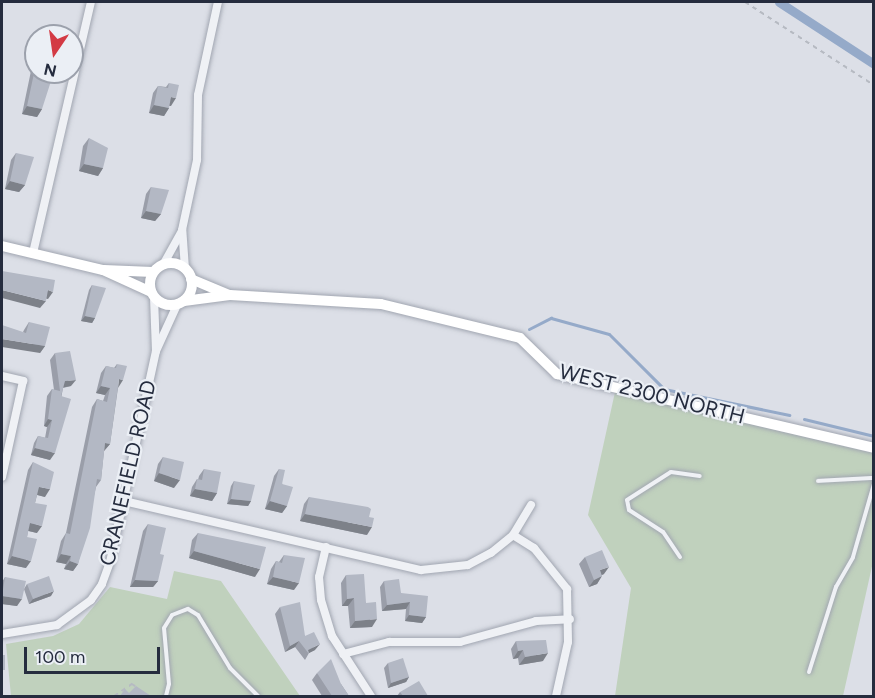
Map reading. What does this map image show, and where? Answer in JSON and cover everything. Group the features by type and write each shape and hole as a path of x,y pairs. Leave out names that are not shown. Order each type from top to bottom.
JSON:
{"street":[{"path":"33,253 92,2"},
{"path":"2,246 103,270 153,272 163,265 182,230 197,160 201,71 218,2"},
{"path":"182,230 185,269"},
{"path":"163,265 175,264 185,269 192,279 230,296"},
{"path":"103,270 152,295 164,305 230,296"},
{"path":"152,295 153,272"},
{"path":"181,303 191,291 192,279"},
{"name":"CRANEFIELD ROAD","path":"152,295 156,351"},
{"name":"WEST 2300 NORTH","path":"230,296 381,304 520,338 557,374 873,448"},
{"name":"CRANEFIELD ROAD","path":"2,634 57,626 91,600 110,562 156,351 181,303"},
{"path":"2,376 23,381 2,477"},
{"path":"124,501 421,570 446,570 468,565 513,535 531,505"},
{"path":"513,535 554,568 567,589 570,619 556,696"},
{"path":"326,547 319,577 321,600 333,636 371,696"},
{"path":"343,654 389,642 460,642 529,623 570,619"}],"lane":[{"path":"680,557 659,528 629,510 627,500 671,472 700,476"},
{"path":"818,481 873,478"},
{"path":"808,672 836,587 852,557 873,484"},
{"path":"166,696 169,684 164,628 172,615 188,609 198,615 230,668 258,696"}],"path":[{"path":"745,2 873,85"},
{"path":"114,696 132,684 139,691"}],"green space":[{"path":"615,392 873,453 873,562 843,696 615,696 631,588 588,515"},
{"path":"174,571 221,581 300,696 11,696 6,644 53,636 79,624 110,587 167,599"}],"building":[{"path":"169,83 179,85 176,98 171,97 169,108 154,105 158,86 168,88"},
{"path":"32,84 50,84 42,109 27,106"},
{"path":"89,138 108,148 103,168 84,164"},
{"path":"16,153 34,157 25,185 10,181"},
{"path":"151,187 169,190 161,214 146,211"},
{"path":"2,271 55,280 53,292 48,290 46,301 2,290"},
{"path":"92,285 106,288 95,318 85,316"},
{"path":"29,322 50,327 45,346 2,339 2,325 26,333"},
{"path":"70,351 76,380 65,381 61,396 71,399 55,453 35,448 38,436 48,438 52,420 48,419 52,389 60,391 55,353"},
{"path":"117,364 127,366 123,380 119,379 110,444 105,443 101,480 97,479 90,528 78,564 70,561 71,556 61,554 66,533 70,534 97,399 107,402 110,388 101,386 106,366 116,368"},
{"path":"163,457 184,462 180,480 159,473"},
{"path":"33,462 54,472 50,489 39,487 35,503 47,505 42,526 30,523 27,537 37,539 31,561 12,556"},
{"path":"204,469 221,472 217,493 195,489 197,479 202,480"},
{"path":"279,469 285,470 282,484 293,487 287,506 270,501"},
{"path":"234,481 255,485 251,501 231,499"},
{"path":"309,497 368,507 371,509 369,517 374,518 372,527 305,514"},
{"path":"148,524 166,528 160,554 164,555 158,581 135,580"},
{"path":"198,533 266,547 260,569 194,551"},
{"path":"602,550 609,567 600,570 602,576 594,580 585,557"},
{"path":"284,555 305,558 299,583 273,577 276,561 282,563"},
{"path":"364,574 366,603 376,602 377,619 355,621 354,598 347,599 346,575"},
{"path":"49,576 54,591 33,599 27,584"},
{"path":"5,577 26,581 22,599 2,596"},
{"path":"399,579 401,593 428,596 426,617 409,615 410,602 387,605 384,581"},
{"path":"300,602 305,636 314,632 320,644 308,650 309,654 299,641 290,646 280,607"},
{"path":"546,640 548,653 525,657 523,650 518,651 516,641"},
{"path":"2,655 5,655 5,670 2,670"},
{"path":"403,658 409,677 391,683 388,663"},
{"path":"331,659 341,684 349,696 332,696 317,673"},
{"path":"419,681 428,696 403,696 400,692"},
{"path":"136,686 151,696 120,696 125,689 129,693"}],"waterway":[{"path":"779,2 874,64"},
{"path":"529,329 551,318 609,334 664,389 789,415"},
{"path":"804,419 874,436"}]}
